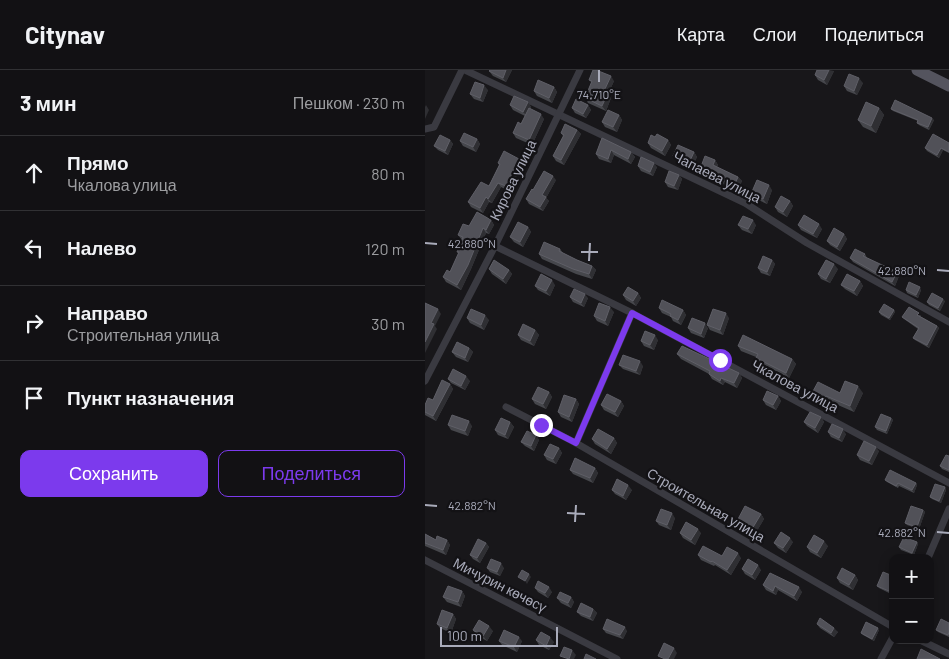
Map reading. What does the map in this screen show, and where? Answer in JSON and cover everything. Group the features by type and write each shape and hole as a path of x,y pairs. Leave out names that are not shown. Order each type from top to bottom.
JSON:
{"main road":[{"path":"917,70 949,86"}],"street":[{"name":"Чапаева улица","path":"464,70 745,203 807,243 949,322"},
{"path":"425,129 434,127 464,70"},
{"name":"Кирова улица","path":"425,381 495,246 580,70"},
{"name":"Чкалова улица","path":"495,246 632,313 949,483"},
{"path":"576,443 632,313"},
{"name":"Строительная улица","path":"506,407 576,443 889,625"},
{"path":"930,554 949,508"},
{"name":"Мичурин көчөсү","path":"425,560 617,659"},
{"path":"881,659 889,644"},
{"path":"928,644 949,654"}],"building":[{"path":"490,70 506,70 503,78"},
{"path":"593,70 611,76 604,91 608,93 602,106 585,98 592,81 589,80"},
{"path":"817,70 829,70 824,80 815,75"},
{"path":"849,74 859,78 854,91 844,86"},
{"path":"538,80 554,87 549,98 534,91"},
{"path":"475,82 484,85 480,98 470,94"},
{"path":"514,96 528,102 523,112 510,105"},
{"path":"576,99 588,105 583,114 572,108"},
{"path":"895,100 932,118 928,127 917,123 918,120 891,109"},
{"path":"866,102 879,108 871,126 858,120"},
{"path":"529,108 541,114 529,140 513,133 518,122 521,124"},
{"path":"608,110 619,115 613,127 602,122"},
{"path":"565,124 577,130 561,160 553,156 564,135 561,133"},
{"path":"464,133 477,139 473,147 460,141"},
{"path":"657,134 668,140 662,151 648,143 651,135 655,137"},
{"path":"933,134 949,143 949,152 941,148 937,155 925,148"},
{"path":"440,135 450,140 445,151 434,146"},
{"path":"602,138 631,152 628,159 611,150 608,159 596,154"},
{"path":"678,145 694,152 689,163 673,156"},
{"path":"504,151 519,159 506,186 498,183 488,199 486,197 480,208 468,202 481,182 489,186"},
{"path":"705,156 715,160 713,165 738,177 734,186 700,169"},
{"path":"641,157 654,163 650,172 638,166"},
{"path":"544,171 553,176 542,195 546,197 540,207 526,199"},
{"path":"669,171 679,175 674,186 665,182"},
{"path":"757,180 769,185 763,199 751,194"},
{"path":"781,196 790,201 783,212 775,207"},
{"path":"477,212 491,220 486,230 483,228 468,265 457,285 443,277 447,270 450,272 459,252 457,252 463,237 458,235 463,224 469,226"},
{"path":"804,215 819,224 813,234 798,225"},
{"path":"743,216 753,220 748,229 738,225"},
{"path":"518,222 528,227 520,242 510,237"},
{"path":"834,228 844,234 837,247 827,241"},
{"path":"544,242 592,266 589,274 539,254"},
{"path":"855,249 865,254 863,256 897,272 892,282 850,258"},
{"path":"763,256 772,260 767,272 758,268"},
{"path":"494,260 509,270 503,279 489,269"},
{"path":"826,260 834,264 826,279 818,274"},
{"path":"541,274 552,280 546,291 535,286"},
{"path":"847,274 860,281 854,291 841,285"},
{"path":"909,282 920,287 916,295 906,290"},
{"path":"628,287 638,293 633,301 623,295"},
{"path":"574,289 585,294 581,303 570,297"},
{"path":"932,293 943,299 938,308 927,302"},
{"path":"662,300 683,310 678,320 659,308"},
{"path":"425,303 438,309 431,323 434,324 425,342"},
{"path":"599,303 610,307 605,321 594,316"},
{"path":"884,304 894,310 889,318 879,312"},
{"path":"909,307 919,313 917,315 937,326 927,345 913,338 919,328 902,317"},
{"path":"471,309 485,315 481,325 467,318"},
{"path":"713,309 726,313 720,330 707,325"},
{"path":"692,318 705,323 701,334 688,328"},
{"path":"523,324 535,330 530,341 518,335"},
{"path":"645,331 655,335 650,345 641,341"},
{"path":"743,335 792,359 786,373 756,358 758,354 738,346"},
{"path":"457,342 469,348 465,358 452,352"},
{"path":"682,346 739,373 734,383 721,378 720,381 709,374 710,371 677,354"},
{"path":"623,355 640,361 636,371 619,365"},
{"path":"453,369 466,376 461,386 448,379"},
{"path":"442,380 450,384 433,416 425,412 425,405 428,398 433,400"},
{"path":"845,381 858,386 850,406 826,396 825,399 812,393 818,382 840,393"},
{"path":"538,387 549,392 543,404 532,399"},
{"path":"767,391 778,396 773,405 763,400"},
{"path":"607,394 621,401 615,412 601,405"},
{"path":"564,395 576,399 569,417 558,412"},
{"path":"810,412 821,417 815,428 804,422"},
{"path":"881,414 891,418 886,431 875,427"},
{"path":"452,415 469,421 465,431 448,425"},
{"path":"501,418 510,422 505,435 495,430"},
{"path":"832,424 843,429 839,438 828,432"},
{"path":"598,429 614,438 607,449 592,439"},
{"path":"527,431 536,435 531,446 521,442"},
{"path":"864,441 876,447 869,461 857,455"},
{"path":"550,444 559,448 553,459 544,455"},
{"path":"946,455 949,456 949,470 940,466"},
{"path":"575,458 595,468 590,478 570,470"},
{"path":"890,470 916,483 912,490 898,483 896,486 885,480"},
{"path":"617,479 628,485 623,496 612,490"},
{"path":"935,484 945,487 939,501 930,497"},
{"path":"745,506 761,514 752,529 737,521"},
{"path":"911,506 923,510 917,527 905,523"},
{"path":"661,509 672,513 667,525 656,521"},
{"path":"686,522 698,529 691,540 680,533"},
{"path":"781,532 790,538 783,548 774,543"},
{"path":"425,534 436,540 437,536 447,540 443,550 425,543"},
{"path":"814,535 824,541 817,553 807,547"},
{"path":"904,537 917,542 912,553 899,547"},
{"path":"478,539 486,543 477,558 470,555"},
{"path":"703,546 722,556 727,547 738,553 727,570 698,555"},
{"path":"491,559 501,563 497,572 487,568"},
{"path":"748,559 758,565 752,575 742,569"},
{"path":"842,568 855,575 849,585 837,578"},
{"path":"522,570 529,574 525,581 518,577"},
{"path":"883,572 889,574 889,591 877,586"},
{"path":"770,573 799,587 794,596 775,586 773,591 763,585"},
{"path":"538,581 549,587 545,593 535,588"},
{"path":"448,586 462,591 458,602 443,597"},
{"path":"560,592 571,597 568,603 557,598"},
{"path":"581,603 593,609 590,617 577,612"},
{"path":"442,610 453,614 447,628 437,624"},
{"path":"820,618 834,628 831,633 817,624"},
{"path":"607,619 625,627 620,635 603,629"},
{"path":"941,619 949,623 948,635 936,630"},
{"path":"479,620 489,626 483,636 473,630"},
{"path":"866,622 878,628 872,639 861,633"},
{"path":"504,630 519,637 514,647 499,641"},
{"path":"541,632 550,637 546,646 536,640"},
{"path":"664,643 674,648 668,659 658,656"},
{"path":"564,647 572,650 569,659 560,656"},
{"path":"921,649 940,659 917,659"},
{"path":"586,654 596,659 584,659"}],"route":[{"path":"541,425 576,443 632,313 720,360"}]}
